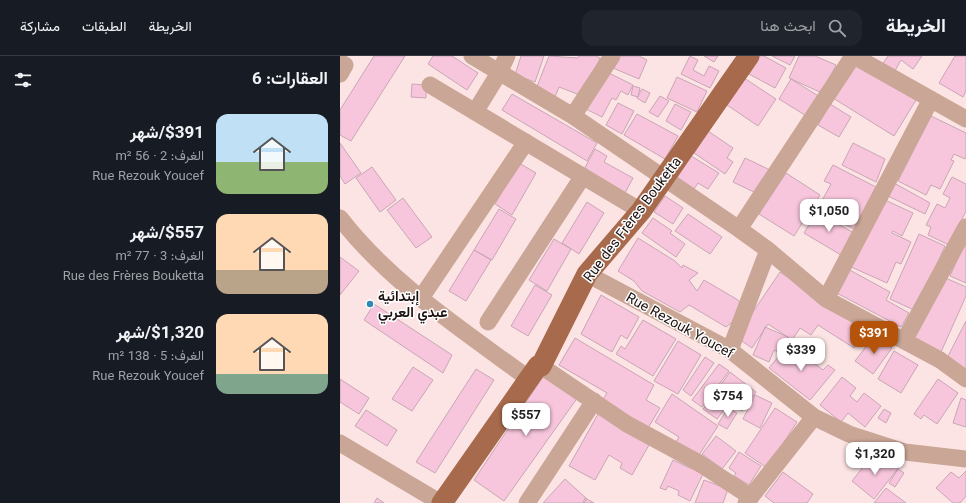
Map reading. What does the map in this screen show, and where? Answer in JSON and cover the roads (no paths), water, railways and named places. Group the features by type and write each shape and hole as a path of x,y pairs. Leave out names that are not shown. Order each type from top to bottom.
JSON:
{"main road":[{"name":"Rue des Frères Bouketta","path":"444,502 535,373 587,274 641,211 749,56"}],"street":[{"path":"472,56 573,116 739,229 768,250 826,299 940,360 966,378"},
{"path":"475,112 499,73 507,56"},
{"path":"573,116 612,56"},
{"path":"739,229 854,56 966,119"},
{"path":"340,62 345,66 340,74"},
{"path":"430,84 641,211"},
{"path":"826,299 931,98"},
{"path":"421,298 526,142"},
{"path":"488,322 583,176"},
{"path":"340,218 367,248 421,298 535,373 594,401 627,424 699,462 748,500 814,417"},
{"path":"904,341 966,226"},
{"path":"730,350 768,250"},
{"name":"Rue Rezouk Youcef","path":"587,274 730,350 814,417 849,434 905,452 966,459"},
{"path":"527,503 594,401"},
{"path":"340,443 444,502"}],"place":[{"name":"إبتدائية عبدي العربي","path":"370,304"}]}
